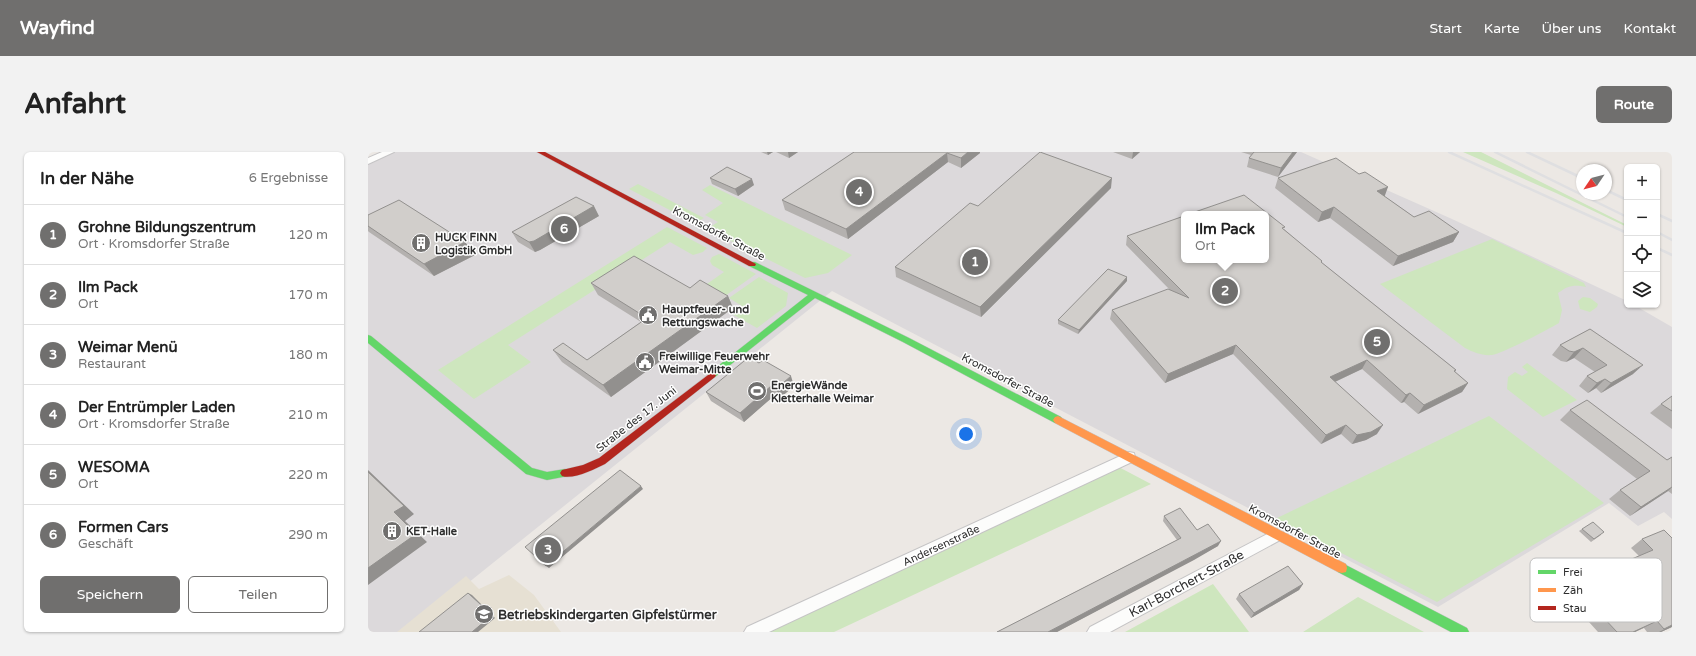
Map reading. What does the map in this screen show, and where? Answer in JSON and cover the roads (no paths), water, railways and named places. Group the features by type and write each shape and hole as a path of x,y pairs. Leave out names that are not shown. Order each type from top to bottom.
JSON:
{"street":[{"path":"368,162 390,152"},
{"name":"Kromsdorfer Straße","path":"540,152 719,248 814,294 1463,632"},
{"name":"Straße des 17. Juni","path":"368,338 529,471 547,476 585,469 602,461 814,294"},
{"name":"Andersenstraße","path":"752,632 1129,457"},
{"name":"Karl-Borchert-Straße","path":"1095,632 1277,535"}],"railway":[{"path":"1449,152 1624,232"},
{"path":"1495,152 1624,216"},
{"path":"1527,152 1576,175"},
{"path":"1612,193 1624,199"},
{"path":"1660,215 1672,221"},
{"path":"1660,234 1672,240"},
{"path":"1660,249 1672,255"}],"place":[{"name":"Der Entrümpler Laden","path":"859,192"},
{"name":"Formen Cars","path":"564,229"},
{"name":"HUCK FINN Logistik GmbH","path":"421,243"},
{"name":"Grohne Bildungszentrum","path":"975,262"},
{"name":"Ilm Pack","path":"1225,291"},
{"name":"Hauptfeuer- und Rettungswache","path":"648,315"},
{"name":"WESOMA","path":"1377,342"},
{"name":"Freiwillige Feuerwehr Weimar-Mitte","path":"645,362"},
{"name":"EnergieWände Kletterhalle Weimar","path":"757,391"},
{"name":"KET-Halle","path":"392,531"},
{"name":"Weimar Menü","path":"548,550"},
{"name":"Betriebskindergarten Gipfelstürmer","path":"484,614"}]}
